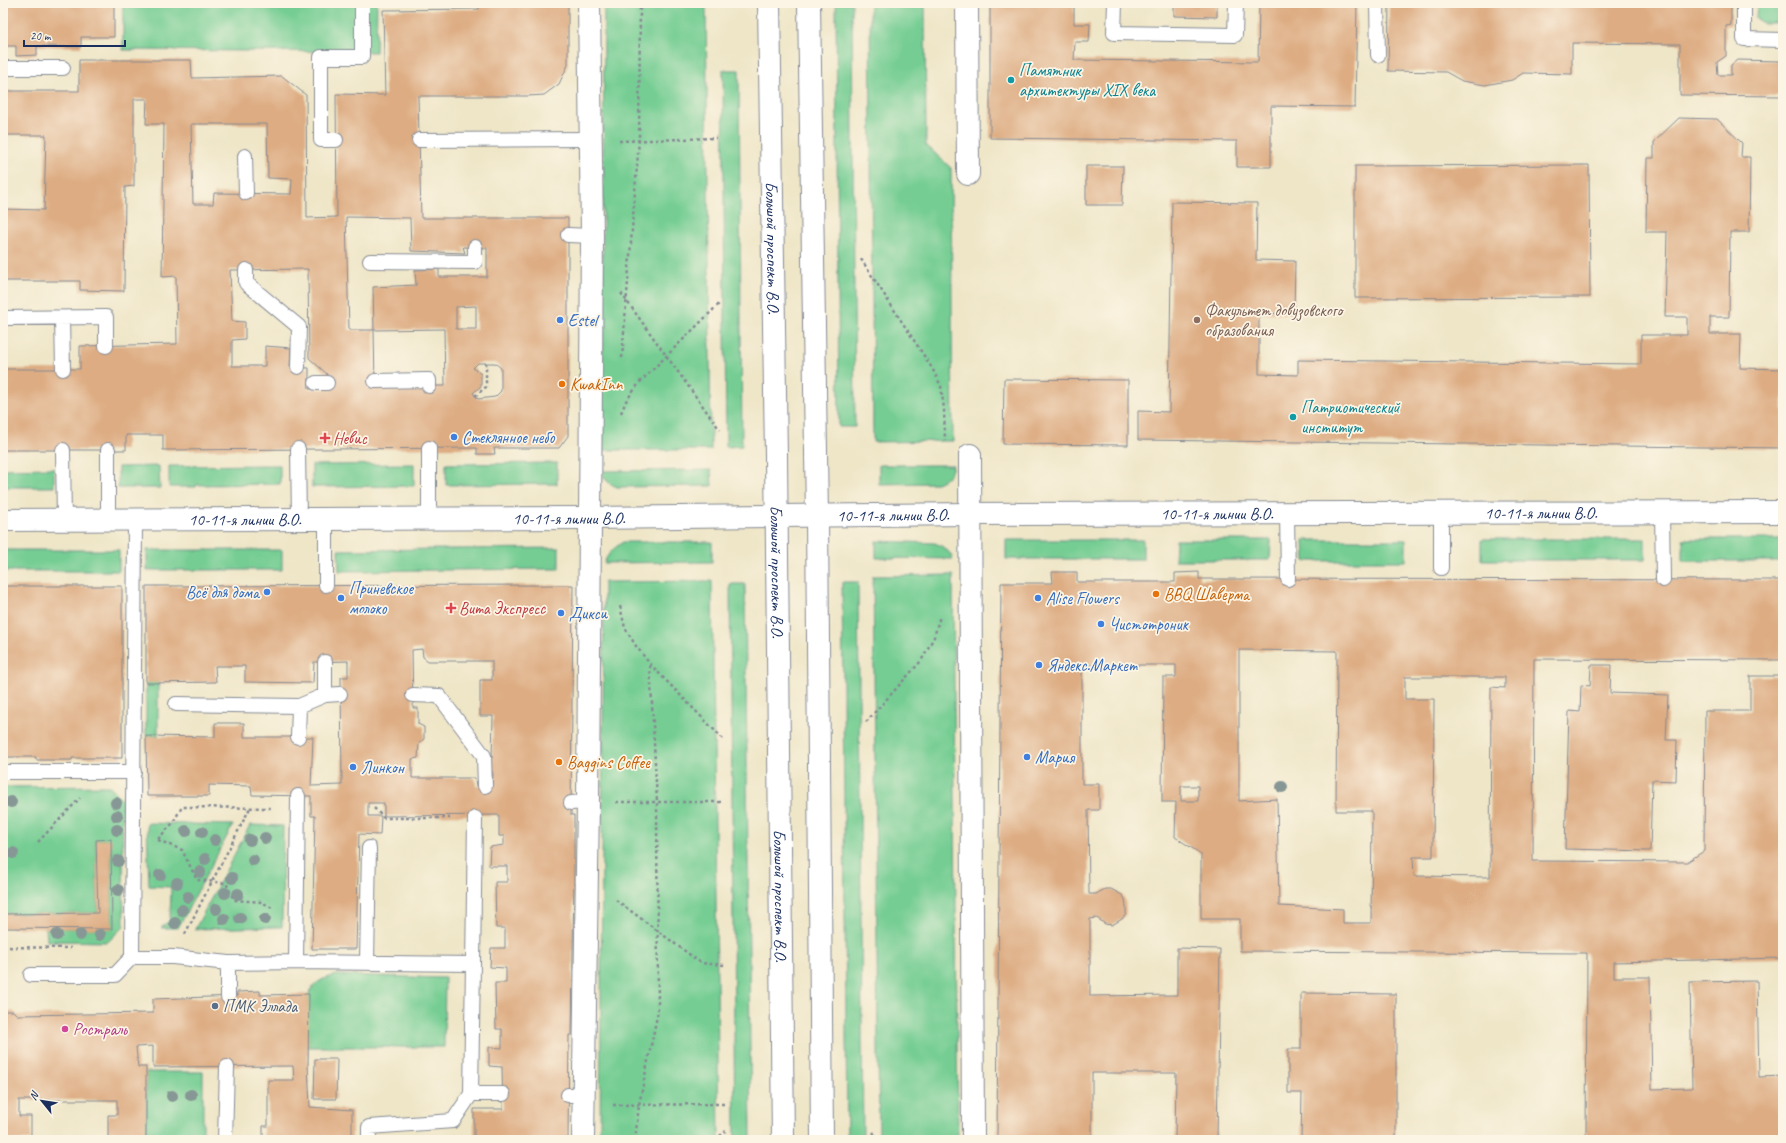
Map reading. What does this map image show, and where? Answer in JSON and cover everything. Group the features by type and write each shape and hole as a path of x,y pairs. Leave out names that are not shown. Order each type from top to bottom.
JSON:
{"street":[{"path":"583,1140 578,1099 580,802 589,518 592,236 589,3"},
{"name":"Большой проспект В.О.","path":"769,3 777,516 783,1140"},
{"path":"809,3 817,516 822,1140"},
{"path":"967,3 968,174"},
{"path":"970,455 973,1140"},
{"name":"10-11-я линии В.О.","path":"3,520 589,518 970,514 1783,512"}],"lane":[{"path":"336,140 321,140 321,57 362,57 362,3"},
{"path":"1115,3 1114,33 1235,35 1236,3"},
{"path":"1377,3 1378,55"},
{"path":"1744,3 1744,39 1783,40"},
{"path":"3,68 63,68"},
{"path":"419,140 591,139"},
{"path":"245,156 246,194"},
{"path":"568,235 592,236"},
{"path":"370,261 475,262 475,247"},
{"path":"246,270 246,283 299,327 298,367"},
{"path":"3,318 106,317 106,346"},
{"path":"62,318 63,369"},
{"path":"375,381 429,380 429,386"},
{"path":"429,448 429,518"},
{"path":"298,449 299,519"},
{"path":"63,450 64,520"},
{"path":"108,450 108,520"},
{"path":"1662,512 1663,580"},
{"path":"1287,513 1288,579"},
{"path":"1441,513 1441,568"},
{"path":"326,519 326,585"},
{"path":"31,975 115,975 132,957 135,520"},
{"path":"325,662 325,695"},
{"path":"176,704 299,706 325,695 340,694"},
{"path":"413,695 439,696 484,756 485,786"},
{"path":"298,737 299,706"},
{"path":"3,772 134,772"},
{"path":"296,962 297,802"},
{"path":"368,1140 369,1127 453,1121 471,1094 475,818"},
{"path":"367,963 369,848"},
{"path":"132,957 173,957 228,963 296,962 473,964"},
{"path":"228,963 228,997"},
{"path":"225,1140 227,1067"},
{"path":"471,1094 503,1094"}],"path":[{"path":"622,362 639,140 640,3"},
{"path":"591,139 609,141 716,138"},
{"path":"861,259 932,368 941,386 944,409 945,447"},
{"path":"617,288 720,430"},
{"path":"619,407 620,414 626,401 640,382 719,304"},
{"path":"475,396 486,387 486,363"},
{"path":"620,600 625,628 650,664 723,739"},
{"path":"866,722 921,661 934,637 942,610"},
{"path":"635,1140 639,1105 658,1011 657,802 650,664"},
{"path":"38,842 104,772"},
{"path":"172,824 182,807 250,808 297,802"},
{"path":"580,802 724,802"},
{"path":"173,957 250,808"},
{"path":"374,808 384,818 475,818"},
{"path":"157,840 182,850 196,880 226,883 234,900 262,902 296,920"},
{"path":"614,899 701,963 725,965"},
{"path":"3,947 79,948"},
{"path":"578,1099 639,1105 726,1104"},
{"path":"715,1140 726,1131"},
{"path":"873,1132 878,1140"}],"green space":[{"path":"123,3 377,3 376,52 123,50"},
{"path":"604,3 706,3 711,450 602,450"},
{"path":"836,3 852,3 855,427 839,427"},
{"path":"870,3 925,3 926,145 951,168 953,441 873,442"},
{"path":"1757,3 1783,3 1783,23 1762,23 1756,18"},
{"path":"723,70 739,70 742,446 726,447"},
{"path":"557,463 557,484 446,485 446,464"},
{"path":"414,464 414,486 312,487 312,465"},
{"path":"280,465 280,484 196,485 196,487 169,487 169,466"},
{"path":"879,465 953,465 948,476 937,483 879,484"},
{"path":"159,466 160,488 118,488 118,467"},
{"path":"54,468 54,487 3,487 3,469"},
{"path":"711,470 712,486 617,487 607,481 601,471"},
{"path":"1482,539 1645,539 1645,560 1482,560"},
{"path":"1683,539 1783,539 1783,561 1683,561"},
{"path":"1006,540 1143,540 1143,559 1006,559"},
{"path":"1176,540 1271,540 1270,560 1175,560"},
{"path":"1304,540 1406,540 1406,561 1305,561"},
{"path":"876,541 935,543 946,549 953,559 876,558"},
{"path":"623,542 712,542 712,562 604,563 607,556"},
{"path":"559,548 559,569 339,571 338,550"},
{"path":"3,550 119,550 119,571 3,571"},
{"path":"147,550 282,550 282,570 147,570"},
{"path":"953,575 958,1140 879,1140 873,576"},
{"path":"712,581 719,1140 600,1140 604,582"},
{"path":"842,582 858,582 863,1140 847,1140"},
{"path":"730,584 745,584 751,1140 735,1140"},
{"path":"158,682 158,736 146,736 146,683"},
{"path":"110,786 122,799 124,926 108,942 47,941 46,928 112,929 111,840 96,840 98,913 3,914 3,787"},
{"path":"147,823 233,825 178,928 161,928 170,920 171,887 149,886"},
{"path":"250,825 283,826 282,927 195,929"},
{"path":"337,975 445,978 444,1047 308,1047 307,1010 309,993 314,985 321,980"},
{"path":"146,1072 203,1072 203,1140 146,1140"}],"building":[{"path":"3,3 114,3 114,37 81,37 81,47 37,46 37,55 16,56 16,46 3,46"},
{"path":"479,3 568,3 568,65 559,84 544,95 418,96 421,218 568,218 568,436 559,448 494,448 495,454 477,454 477,448 163,450 163,435 126,435 126,450 3,450 3,369 80,369 80,346 177,344 176,276 162,277 164,124 146,124 147,99 134,99 134,186 125,187 124,291 80,290 80,281 3,281 3,209 44,210 46,135 3,135 3,91 79,91 79,60 191,60 192,78 282,76 306,95 307,218 337,217 336,94 385,95 383,10 479,9","holes":["191,124 267,124 268,178 292,179 291,194 214,193 213,204 193,204","346,217 410,218 411,251 465,253 463,247 487,248 487,277 439,277 439,269 415,270 416,285 373,287 374,330 349,330","308,269 309,358 327,374 326,389 309,389 309,368 290,367 291,348 265,346 265,366 232,366 232,340 245,339 245,322 232,321 230,270","476,306 476,329 456,329 456,307","444,329 445,386 375,386 374,330","478,363 495,363 501,368 501,391 495,397 478,399 473,393 481,386 481,374 473,368"]},
{"path":"990,3 1074,3 1074,24 1090,24 1089,42 1075,42 1074,60 1258,62 1259,3 1357,3 1355,107 1271,106 1271,167 1237,167 1237,141 990,138"},
{"path":"1174,3 1217,3 1217,17 1174,16"},
{"path":"1389,3 1731,3 1731,25 1726,26 1726,56 1717,62 1718,75 1731,75 1731,65 1737,60 1779,61 1783,57 1783,96 1680,95 1680,44 1572,43 1572,74 1523,73 1512,80 1485,85 1462,81 1446,72 1388,71"},
{"path":"1679,118 1717,119 1742,143 1741,157 1750,157 1749,232 1730,232 1729,317 1710,317 1710,334 1741,334 1740,368 1783,369 1783,448 1138,440 1138,411 1169,412 1172,202 1257,203 1256,260 1295,261 1294,314 1259,313 1259,374 1298,375 1298,360 1641,364 1641,335 1687,335 1687,317 1665,317 1667,232 1646,232 1647,158 1654,158 1654,142"},
{"path":"1589,165 1590,297 1355,298 1355,166"},
{"path":"1086,166 1123,166 1122,205 1086,205"},
{"path":"1004,379 1128,380 1128,445 1003,444"},
{"path":"1052,572 1077,572 1077,582 1175,582 1175,573 1199,572 1199,579 1783,580 1783,660 1534,659 1533,861 1687,862 1704,851 1705,711 1750,711 1750,676 1783,676 1783,958 1614,962 1614,977 1650,977 1652,1089 1692,1088 1690,982 1757,981 1759,1077 1783,1076 1783,1140 1586,1140 1587,953 1240,951 1240,919 1201,919 1201,854 1175,837 1176,802 1162,802 1163,677 1176,677 1176,665 1082,665 1082,784 1099,784 1099,810 1088,810 1089,894 1096,894 1105,889 1111,889 1122,895 1125,899 1126,907 1126,914 1122,919 1112,925 1105,924 1097,918 1090,919 1090,996 1177,995 1177,948 1220,949 1217,1140 1175,1140 1176,1073 1092,1073 1092,1140 997,1140 1001,583 1053,583","holes":["1239,650 1337,651 1336,811 1372,811 1371,923 1343,923 1343,909 1279,906 1277,799 1239,801","1405,677 1505,677 1505,688 1491,687 1490,877 1414,876 1413,857 1433,857 1434,699 1405,699","1181,786 1198,786 1198,801 1181,801"]},
{"path":"573,585 571,815 574,815 574,865 572,1035 569,1035 568,1140 474,1140 474,1109 503,1109 502,1067 489,1066 489,1047 502,1048 502,1029 496,1029 495,983 506,983 506,968 490,967 491,948 505,948 505,928 496,928 495,882 507,882 507,866 489,866 490,847 504,845 504,836 499,836 499,815 384,816 384,803 368,803 368,816 381,816 380,835 359,834 356,949 312,949 315,816 311,816 311,796 252,795 251,786 209,785 209,796 147,796 146,736 215,737 215,723 244,723 244,737 313,737 311,786 342,785 341,677 348,677 348,661 314,662 313,683 245,682 245,666 215,666 216,682 146,683 146,586","holes":["422,649 423,657 428,661 492,661 492,680 480,680 480,716 493,716 492,757 490,766 493,774 492,786 476,786 475,778 412,778 412,759 418,758 419,743 424,739 424,727 418,724 418,708 413,708 412,650"]},
{"path":"3,586 122,586 122,758 36,760 36,757 3,757"},
{"path":"1591,665 1611,665 1610,693 1668,695 1666,740 1677,740 1676,781 1652,780 1650,851 1565,849 1569,711 1580,712 1581,685 1590,686"},
{"path":"111,839 112,929 3,928 3,914 98,913 96,840"},
{"path":"260,991 260,995 309,994 308,1065 310,1107 352,1110 352,1140 263,1140 263,1126 268,1126 268,1080 294,1080 293,1066 153,1067 153,1046 136,1047 138,1067 146,1067 146,1140 108,1140 108,1115 117,1115 117,1100 19,1100 19,1116 31,1116 31,1140 3,1140 3,1011 13,1011 17,1015 153,1013 153,999 237,996 237,992"},
{"path":"1301,993 1396,994 1396,1140 1301,1140 1302,1093 1288,1093 1288,1049 1301,1049"},
{"path":"315,1059 337,1059 336,1099 314,1099"}],"place":[{"name":"Памятник архитектуры XIX века","path":"1011,80"},
{"name":"Estel","path":"560,320"},
{"name":"Факультет довузовского образования","path":"1197,320"},
{"name":"KwakInn","path":"562,384"},
{"name":"Патриотический институт","path":"1293,417"},
{"name":"Стеклянное небо","path":"454,437"},
{"name":"Невис","path":"325,438"},
{"name":"Всё для дома","path":"267,592"},
{"name":"BBQ Шаверма","path":"1156,594"},
{"name":"Приневское молоко","path":"341,598"},
{"name":"Alise Flowers","path":"1038,598"},
{"name":"Вита Экспресс","path":"451,608"},
{"name":"Дикси","path":"561,613"},
{"name":"Чистотроник","path":"1101,624"},
{"name":"Яндекс.Маркет","path":"1039,665"},
{"name":"Мария","path":"1027,757"},
{"name":"Baggins Coffee","path":"559,762"},
{"name":"Линкон","path":"353,767"},
{"name":"ПМК Эллада","path":"215,1006"},
{"name":"Ростраль","path":"65,1029"}]}
